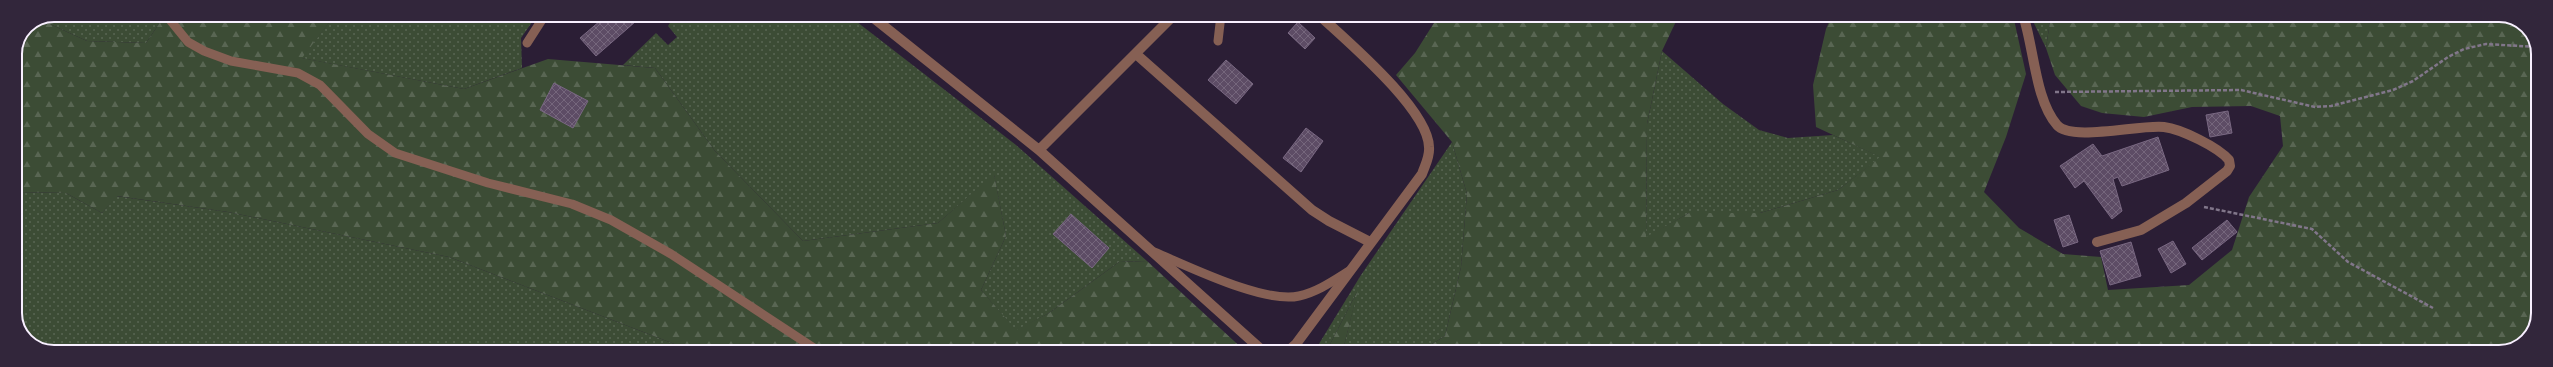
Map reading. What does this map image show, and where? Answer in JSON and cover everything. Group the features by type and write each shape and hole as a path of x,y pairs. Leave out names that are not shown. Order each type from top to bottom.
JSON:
{"street":[{"path":"879,22 1039,150 1256,345"},
{"path":"1039,150 1167,22"},
{"path":"1295,345 1422,174 1428,159 1429,147 1426,133 1404,98 1326,22"},
{"path":"2025,22 2047,109 2056,125 2062,130 2080,132 2164,127 2224,154 2229,160 2230,166 2227,171 2186,203 2141,230 2097,242"},
{"path":"1136,54 1312,210 1329,222 1370,242"}],"lane":[{"path":"172,22 188,42 204,51 231,61 298,73 320,85 368,134 395,153 488,183 572,204 611,220 671,254 809,345"},
{"path":"527,43 540,22"},
{"path":"1218,41 1220,22"},
{"path":"1154,252 1224,281 1274,296 1299,296 1310,293 1349,271"}],"path":[{"path":"2042,92 2241,90 2315,107 2331,106 2393,90 2414,81 2448,57 2464,49 2486,44 2530,47"},
{"path":"2186,203 2312,229 2348,262 2433,308"}],"green space":[{"path":"160,22 146,43 87,41 48,23"},
{"path":"160,22 330,22 302,58 464,89 548,59 655,68 715,151 803,241 938,223 994,174 1006,236 981,290 1016,330 1049,313 1119,262 1147,261 1238,345 677,345 449,257 228,212 117,196 102,213 66,193 22,192 22,54 24,42 31,31 42,24 48,23 87,41 146,43"},
{"path":"329,22 532,22 521,38 522,68 464,89 301,58"},
{"path":"671,22 857,22 1016,145 1147,261 1119,262 1049,313 1016,331 981,290 1006,236 994,175 938,223 803,241 715,151 655,68 623,65 656,33 668,45 677,37 668,26"},
{"path":"1435,22 1676,22 1662,51 1647,124 1646,237 1689,213 1760,213 1838,190 1880,157 1816,127 1813,85 1829,22 2015,22 2026,74 2006,137 1984,192 2019,228 2063,254 2101,257 2108,290 2189,285 2232,250 2249,197 2283,146 2280,116 2251,106 2192,107 2144,117 2102,113 2081,106 2055,75 2046,48 2050,22 2503,22 2513,25 2522,31 2529,42 2531,52 2531,317 2527,329 2520,337 2511,343 2499,345 1430,345 1445,336 1461,267 1467,194 1452,142 1396,75 1415,53"},
{"path":"2033,22 2050,22 2046,48"},
{"path":"1662,51 1723,104 1759,130 1788,138 1833,135 1881,157 1838,190 1760,213 1689,213 1646,238 1647,124"},
{"path":"1452,142 1467,194 1461,267 1445,336 1430,345 1344,345 1357,292 1330,345 1318,345 1361,275"},
{"path":"22,192 66,193 102,213 116,196 228,212 449,257 677,345 50,345 38,341 27,331 22,315"},
{"path":"1358,290 1344,345 1330,345"}],"building":[{"path":"599,22 635,22 596,56 580,38"},
{"path":"1298,22 1315,38 1305,49 1288,33"},
{"path":"1226,60 1253,84 1236,104 1208,80"},
{"path":"554,83 588,101 573,128 540,110"},
{"path":"2228,111 2232,133 2210,137 2206,115"},
{"path":"1306,128 1323,141 1301,172 1283,158"},
{"path":"2158,137 2169,170 2122,186 2118,177 2113,179 2122,211 2112,219 2084,181 2075,188 2060,166 2093,144 2102,156"},
{"path":"1071,214 1109,248 1092,268 1053,234"},
{"path":"2069,215 2078,242 2063,247 2054,220"},
{"path":"2227,220 2237,232 2202,260 2192,248"},
{"path":"2173,241 2186,264 2171,273 2158,249"},
{"path":"2131,242 2141,276 2110,285 2100,251"}]}
